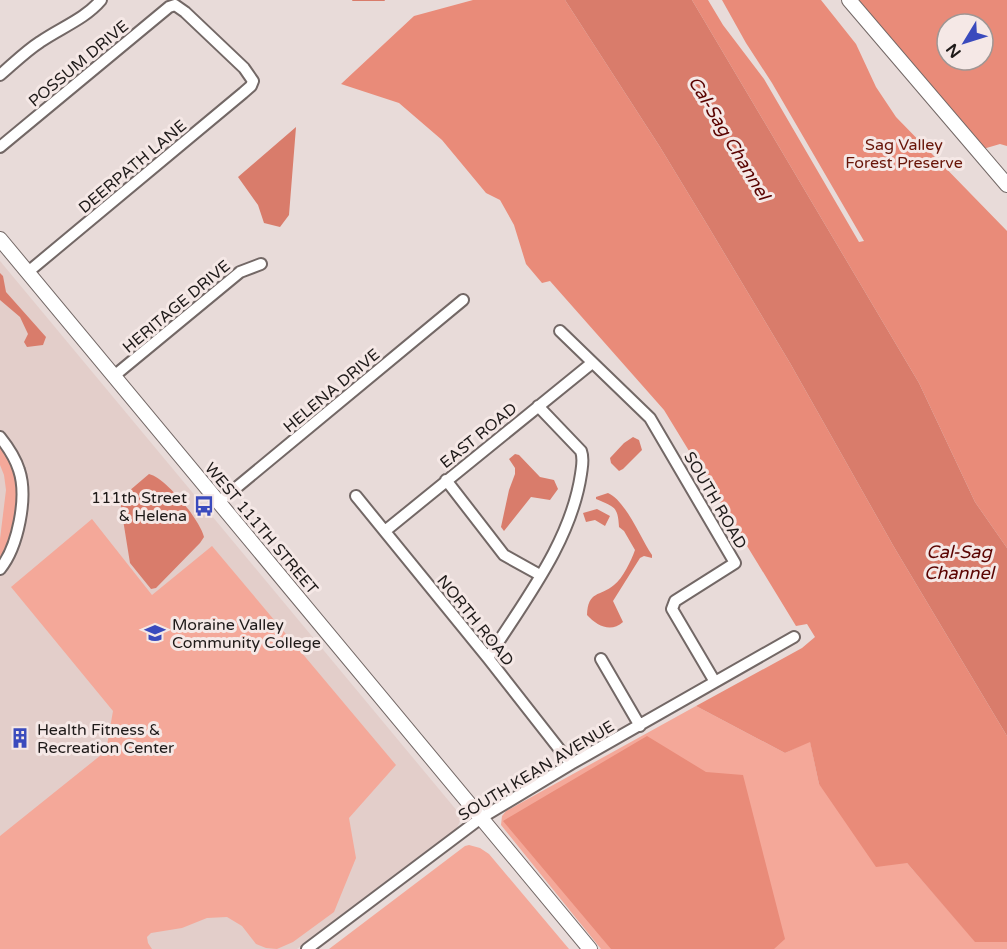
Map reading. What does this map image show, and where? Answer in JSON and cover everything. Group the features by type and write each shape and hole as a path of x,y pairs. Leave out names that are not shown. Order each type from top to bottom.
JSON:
{"main road":[{"path":"849,0 1007,185"},
{"name":"WEST 111TH STREET","path":"0,239 590,949"}],"street":[{"path":"0,75 39,42 95,7 101,0"},
{"name":"POSSUM DRIVE","path":"0,147 169,7 175,5 244,69 253,81"},
{"name":"DEERPATH LANE","path":"28,272 243,93 253,81"},
{"name":"HERITAGE DRIVE","path":"114,376 240,272 261,264"},
{"name":"HELENA DRIVE","path":"219,502 463,300"},
{"name":"SOUTH ROAD","path":"560,331 650,418 735,563 675,602 672,609 715,682"},
{"name":"EAST ROAD","path":"385,531 591,363"},
{"path":"488,658 540,575 569,523 577,498 583,456 576,445 538,406"},
{"path":"0,437 20,472 22,490 16,537 7,561 0,569"},
{"path":"446,480 504,555 540,575"},
{"name":"NORTH ROAD","path":"356,496 571,764"},
{"name":"SOUTH KEAN AVENUE","path":"307,949 481,818 794,637"},
{"path":"601,659 640,726"}],"shaded area":[{"name":"Moraine Valley Community College","path":"0,261 458,812 461,819 456,830 297,949 0,949"},
{"path":"0,445 12,465 17,501 10,539 0,560 6,490 0,465"},
{"name":"Moraine Valley Community College","path":"92,519 152,595 212,546 396,765 349,818 356,858 334,912 293,942 277,949 266,948 256,944 242,926 227,917 207,918 182,928 151,933 147,937 152,949 0,949 0,836 106,751 113,711 11,587"},
{"path":"696,706 785,753 810,741 819,784 907,863 975,941 1007,942 1007,949 601,949 501,825 502,816 506,811"},
{"path":"469,845 489,854 569,949 329,949 465,846"}],"green space":[{"path":"473,0 565,0 708,226 790,363 894,547 1007,736 1007,942 975,942 907,863 876,867 819,784 810,742 785,753 696,706 802,648 815,637 807,624 796,626 664,410 550,281 542,283 526,264 514,225 500,200 486,193 442,140 399,103 341,84 414,16"},
{"name":"Sag Valley Forest Preserve","path":"692,0 708,0 723,25 764,79 859,242 864,241 722,0 821,0 856,44 876,87 896,117 1007,231 1007,548 975,502 919,383"},
{"path":"856,0 1007,0 1007,146 1000,144 983,149"},
{"path":"647,736 706,772 743,775 785,939 774,949 611,949 503,821"}],"water":[{"name":"Cal-Sag Channel","path":"565,0 692,0 919,383 975,502 1007,548 1007,736 894,547 790,363 708,226"},
{"path":"296,127 289,215 280,227 264,223 258,205 238,177"},
{"path":"0,273 3,276 6,292 46,337 43,345 27,347 24,342 28,334 20,317 0,300"},
{"path":"633,437 639,440 642,450 619,471 611,463 610,458"},
{"path":"515,454 519,455 540,477 554,480 558,489 550,500 531,497 504,531 501,527 515,474 515,468 509,459"},
{"path":"149,474 173,491 196,521 204,537 156,588 151,589 130,563 120,501"},
{"path":"608,493 615,497 627,512 652,555 652,558 644,556 640,558 613,601 623,622 609,628 600,625 587,615 590,601 617,582 635,550 624,531 619,527 618,515 614,508 596,499"},
{"path":"597,509 610,516 605,526 595,520 586,522 583,513"}],"waterway":[{"path":"353,0 384,0"}],"place":[{"name":"111th Street & Helena","path":"204,506"},
{"name":"Moraine Valley Community College","path":"155,633"},
{"name":"Health Fitness & Recreation Center","path":"20,738"}]}
